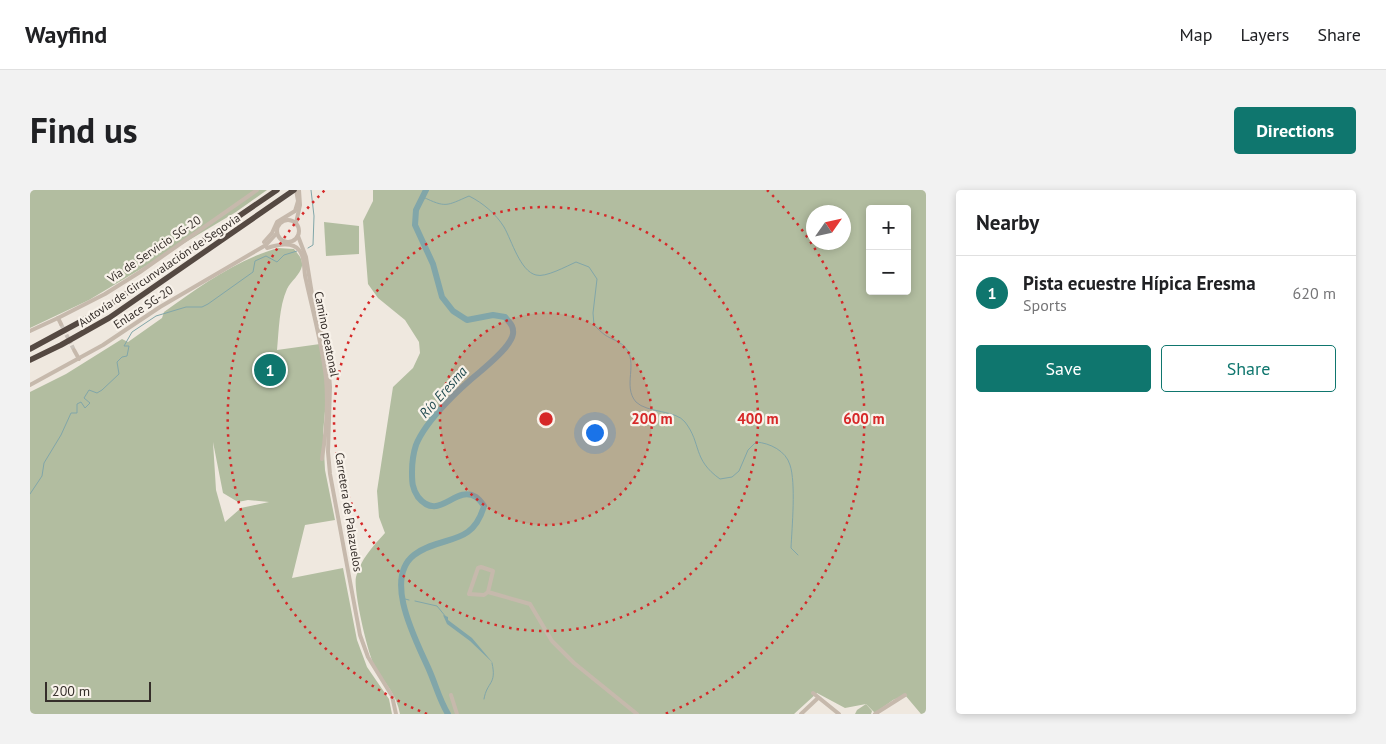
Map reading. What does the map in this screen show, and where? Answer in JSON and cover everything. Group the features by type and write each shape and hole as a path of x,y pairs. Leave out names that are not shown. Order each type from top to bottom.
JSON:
{"highway":[{"name":"Autovía de Circunvalación de Segovia","path":"30,349 102,310 277,190"},
{"name":"Autovía de Circunvalación de Segovia","path":"30,360 61,345 128,305 296,190"},
{"path":"30,345 60,333"},
{"path":"30,364 61,345"}],"street":[{"name":"Vía de Servicio SG-20","path":"30,331 105,294 140,272 257,190"},
{"path":"292,241 298,236 299,229 296,223 300,203 296,190"},
{"path":"265,245 277,222 295,211 298,201 296,190"},
{"path":"298,211 289,220 279,223 277,233 283,241 292,241 302,248"},
{"path":"289,220 296,223"},
{"name":"Enlace SG-20","path":"30,385 103,345 160,307 265,245 277,233"},
{"name":"Carretera de Palazuelos","path":"298,236 306,257 312,294 328,361 330,387 329,465 360,635 368,657 392,696 396,714"},
{"name":"Enlace SG-20","path":"265,245 283,241"},
{"name":"Camino peatonal","path":"265,245 291,245 300,251 303,256 305,277 326,378 322,459"},
{"path":"58,318 61,324"},
{"path":"74,350 79,359"},
{"path":"488,592 493,571 481,567 478,568 470,594 484,595 488,592 530,604 552,641 580,668 637,714"},
{"path":"813,693 839,714"},
{"path":"451,695 457,714"},
{"path":"875,714 905,695"},
{"path":"801,714 818,698"}],"green space":[{"path":"30,190 267,190 236,212 89,300 30,328"},
{"path":"373,190 926,190 926,714 921,714 905,695 893,700 875,713 866,704 845,708 817,693 794,714 400,714 390,689 372,660 359,608 356,577 364,559 385,533 379,517 377,491 393,387 413,368 420,353 419,342 405,320 378,298 368,284 363,221 373,201"},
{"path":"324,222 359,226 359,254 326,256"},
{"path":"278,248 294,249 301,259 301,269 287,289 282,303 277,350 320,344 327,389 323,433 325,470 335,520 305,525 292,578 343,568 357,640 367,667 389,699 392,714 30,714 30,392 66,374 122,339 128,342 162,318 164,312 204,284 262,253","holes":["213,442 223,493 238,502 248,500 269,502 241,508 225,522 216,490"]},
{"path":"866,704 872,711 871,714 855,714 857,710"}],"water":[{"path":"443,615 448,617 448,620 472,638 493,663 470,641 447,624"}],"waterway":[{"path":"308,248 313,245 314,216 311,190"},
{"name":"Río Eresma","path":"426,190 416,210 415,225 433,264 442,297 453,311 467,320 493,315 505,317 513,329 511,339 500,354 454,395 427,425 416,445 413,455 413,488 418,497 426,504 440,505 461,495 468,494 476,497 484,506 479,519 464,534 435,544 414,555 405,566 401,580 402,596 411,629 448,714"},
{"path":"423,197 442,204 450,204 469,196 479,202 489,209 501,222 521,262 525,268 536,275 550,273 576,262 589,267 597,279 593,313 594,325 605,335 623,345 629,353 631,360 630,389 636,402 641,406 681,418 694,437 705,465 720,479 732,477 739,471 748,450 756,442 772,446 788,460 793,483 791,548 798,555"},
{"path":"30,494 42,476 44,463 61,435 71,413 77,413 77,404 81,402 85,408 90,403 84,398 89,390 97,393 119,374 117,362 122,357 127,356 129,346 124,346 132,332 156,316 186,307 202,307 208,304 253,272 255,261 266,256 277,262 284,255 297,251"},
{"name":"Río Eresma","path":"401,598 409,600"},
{"path":"415,601 437,606 446,617"},
{"path":"484,699 493,675 492,663"}],"tunnel":[{"path":"61,324 74,350"}],"place":[{"name":"Pista ecuestre Hípica Eresma","path":"270,370"}]}
